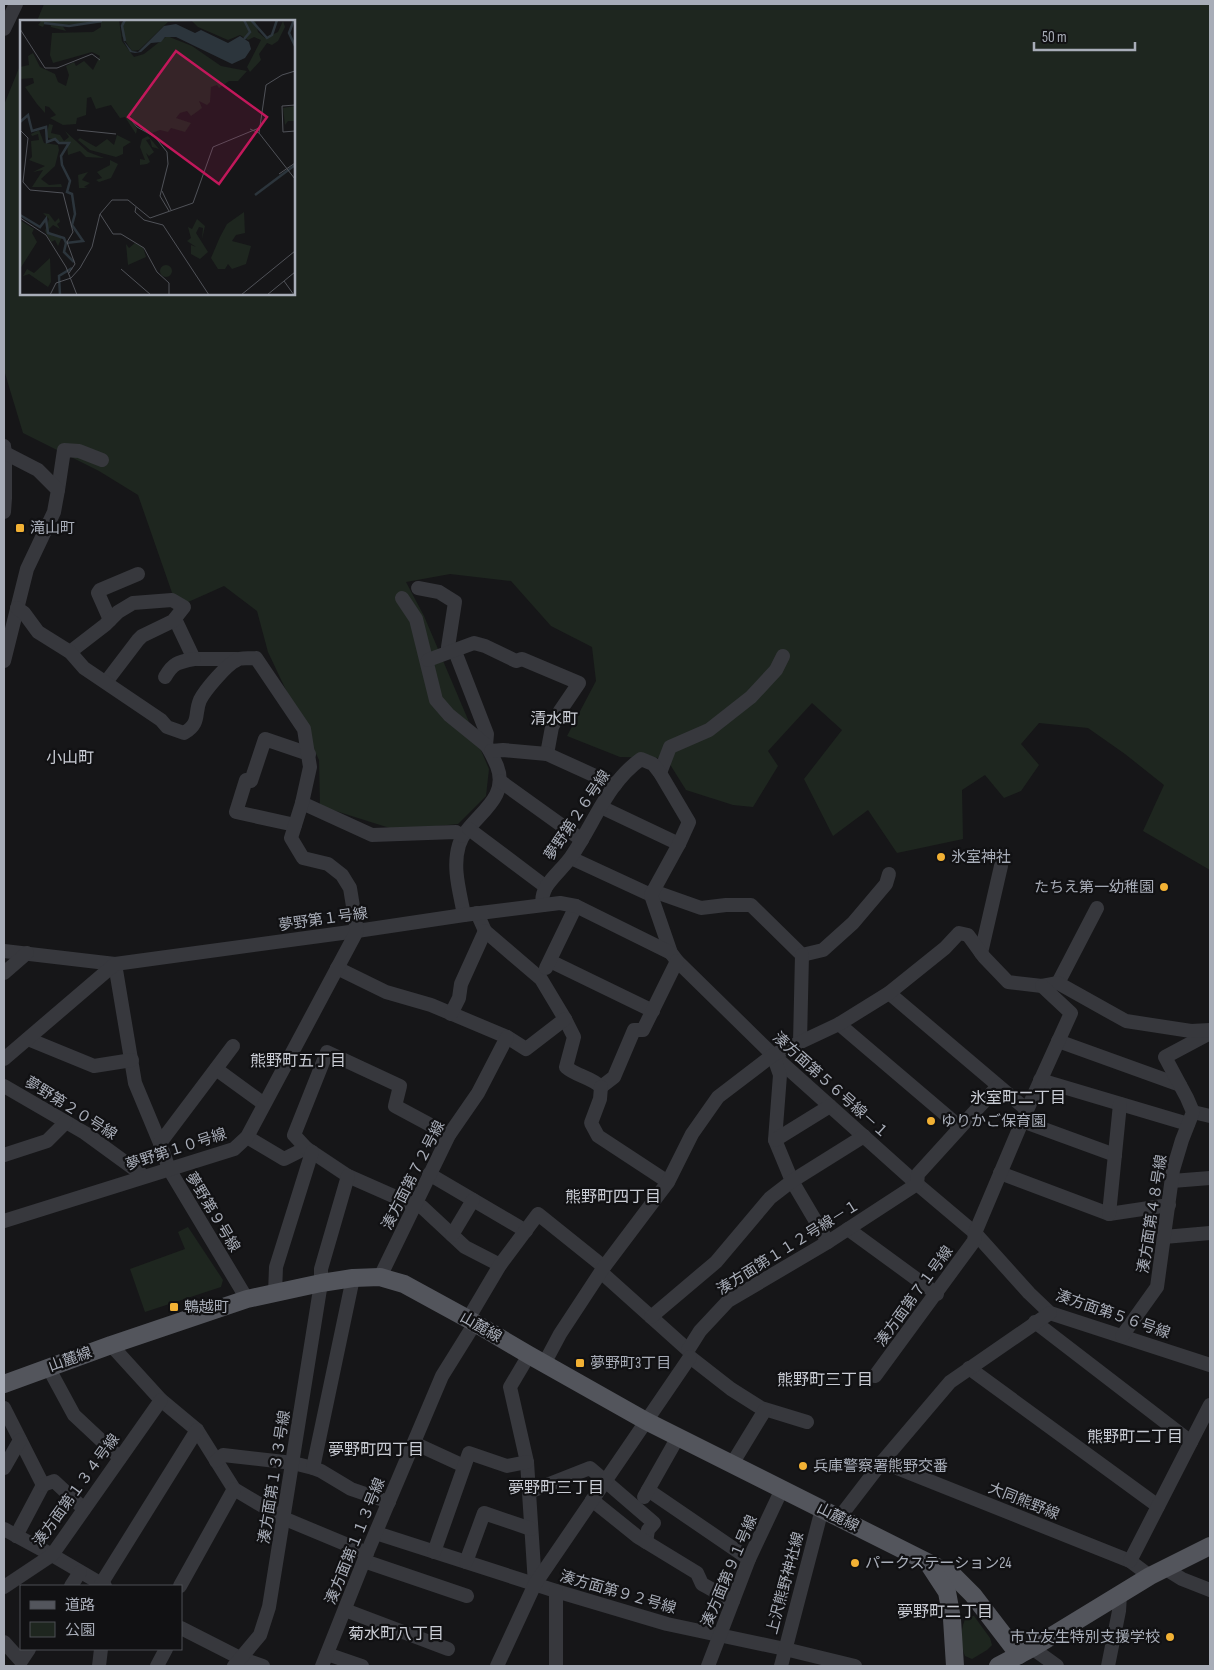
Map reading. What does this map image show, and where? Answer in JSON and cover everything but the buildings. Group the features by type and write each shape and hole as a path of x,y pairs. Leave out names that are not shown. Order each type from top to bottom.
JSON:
{"main road":[{"name":"山麓線","path":"4,1384 111,1344 247,1300 321,1283 353,1278 380,1277 404,1284 646,1421 953,1575 1025,1651"},
{"path":"998,1666 1158,1572 1210,1546"},
{"name":"山麓線","path":"928,1563 947,1592 952,1619 955,1666"}],"street":[{"path":"4,29 16,4"},
{"path":"4,449 38,470 58,490"},
{"path":"4,449 4,512"},
{"path":"4,661 27,569 54,512 64,450 79,451 102,460"},
{"path":"110,620 98,592 138,574"},
{"path":"418,588 439,592 455,602 448,647 456,654 499,771 500,785 493,800 465,833 458,848 456,869 471,914 485,932 541,979 574,1038 566,1066 570,1070 595,1081 601,1087"},
{"path":"402,598 416,619 419,635 428,660 436,700 449,715 489,748 547,754 614,785"},
{"path":"70,652 118,612 133,603 172,600 184,607 175,619 138,640 106,682"},
{"path":"17,608 24,613 38,632 70,652 84,668 161,720 168,727 184,733 192,728 196,722 199,702 210,684 237,659"},
{"path":"175,619 194,659"},
{"path":"428,660 474,643 486,646 516,661 522,659 579,683 560,711 552,728 547,754"},
{"path":"668,1182 598,1136 591,1123 600,1099 601,1087 614,1077 634,1030 643,1030 653,1011 674,957 652,893 689,822 656,768 670,748 709,730 751,697 776,670 783,656"},
{"path":"165,677 171,666 181,661 256,658 304,729 310,767 292,838 303,858 328,864 342,875 350,888 357,931"},
{"path":"295,825 236,812 246,780 251,781 265,739 309,754"},
{"name":"夢野第２６号線","path":"546,887 571,858 614,785 631,766 641,759 656,768"},
{"path":"500,781 582,840"},
{"path":"302,803 372,835 465,833 546,887 541,899 543,905"},
{"path":"601,807 679,844"},
{"path":"571,858 652,893 701,908 726,904 751,905 802,955 800,1042"},
{"path":"981,953 1001,866"},
{"path":"802,955 823,950 853,923 886,884 889,874"},
{"name":"夢野第１号線","path":"4,951 116,964 560,903 576,906 674,957"},
{"path":"541,979 576,906"},
{"path":"1058,983 1097,908"},
{"name":"夢野第１０号線","path":"4,1220 234,1149 247,1137 357,931"},
{"path":"451,1014 459,998 461,984 485,932"},
{"path":"544,1364 560,1334 602,1270 668,1182 692,1134 718,1097 773,1055 839,1024 889,993 945,948 959,932 968,935 981,953 1008,982 1042,986 1058,983 1126,1021 1191,1031 1210,1030"},
{"path":"4,973 27,954"},
{"name":"湊方面第５６号線－１","path":"674,957 773,1055 916,1184 975,1234"},
{"path":"550,961 653,1011"},
{"path":"4,1060 116,964"},
{"name":"夢野第９号線","path":"116,964 136,1083 169,1169 247,1300"},
{"path":"337,968 386,992 431,1005 507,1037 526,1049 565,1019"},
{"name":"湊方面第７１号線","path":"875,1376 937,1294 974,1241 975,1234 1024,1115 1071,1013 1042,986"},
{"path":"889,993 998,1086 1024,1115 1115,1155"},
{"path":"839,1024 960,1127"},
{"path":"1191,1118 1180,1085 1165,1057 1210,1034"},
{"name":"湊方面第７２号線","path":"380,1277 449,1135 478,1093 507,1037"},
{"path":"28,1039 94,1066 132,1060"},
{"path":"1058,1042 1180,1085"},
{"path":"160,1143 233,1046"},
{"path":"449,1135 395,1106 400,1086 327,1052 294,1135 309,1150 348,1176 422,1207 466,1247 500,1265"},
{"path":"773,1055 780,1074 775,1140 792,1181 828,1242"},
{"path":"216,1069 264,1104"},
{"path":"1040,1080 1120,1104 1191,1118 1210,1116"},
{"name":"夢野第２０号線","path":"4,1086 85,1133 144,1176"},
{"path":"916,1184 918,1174 998,1086"},
{"path":"1109,1214 1120,1104"},
{"path":"775,1140 830,1106"},
{"name":"湊方面第４８号線","path":"1122,1336 1157,1287 1173,1170 1191,1118"},
{"path":"4,1154 47,1141 66,1122"},
{"path":"651,1317 716,1262 770,1198 792,1181 864,1136"},
{"path":"247,1137 284,1159 309,1150"},
{"path":"276,1293 276,1267 309,1150"},
{"path":"1000,1173 1109,1214 1169,1205"},
{"path":"429,1174 526,1231"},
{"name":"湊方面第１３３号線","path":"237,1662 260,1635 269,1607 321,1283 321,1269 348,1176"},
{"path":"1172,1181 1210,1178"},
{"name":"湊方面第１１２号線－１","path":"497,1666 535,1584 646,1421 689,1353 700,1331 728,1301 828,1242 916,1184"},
{"path":"452,1235 473,1200"},
{"name":"湊方面第１１３号線","path":"325,1660 442,1376 500,1265 538,1214 602,1270"},
{"path":"848,1229 937,1294"},
{"path":"1164,1237 1210,1233"},
{"name":"湊方面第５６号線","path":"975,1234 1050,1313 1210,1365"},
{"path":"602,1270 689,1353 731,1389 765,1410 807,1422"},
{"path":"313,1468 353,1278"},
{"path":"839,1518 882,1462 950,1382 1050,1313"},
{"path":"1035,1322 1191,1442"},
{"path":"111,1344 162,1400 196,1430 234,1489 284,1518 366,1557 467,1596"},
{"path":"528,1355 510,1388 527,1462 535,1584"},
{"path":"48,1367 74,1415 120,1458"},
{"path":"970,1368 1158,1506"},
{"name":"湊方面第１３４号線","path":"4,1587 52,1555 162,1400"},
{"path":"1130,1561 1210,1405"},
{"path":"4,1408 43,1485"},
{"path":"732,1464 765,1410"},
{"path":"84,1509 54,1480 43,1485 10,1532 103,1585 196,1430"},
{"path":"637,1507 678,1437"},
{"path":"4,1468 20,1440"},
{"path":"414,1443 464,1466"},
{"path":"434,1552 469,1453 507,1466 527,1462"},
{"path":"216,1462 224,1455 292,1463 322,1471 351,1489 389,1502"},
{"name":"大同熊野線","path":"882,1462 1158,1572 1210,1590"},
{"path":"529,1492 590,1468 654,1523 648,1530 646,1542"},
{"path":"181,1585 234,1489"},
{"name":"湊方面第９１号線","path":"708,1666 749,1559 782,1489"},
{"path":"648,1490 749,1559"},
{"path":"592,1500 646,1542 697,1573 702,1584 733,1601"},
{"name":"上沢熊野神社線","path":"781,1666 822,1509"},
{"path":"466,1562 484,1513 532,1529"},
{"name":"湊方面第９２号線","path":"376,1533 556,1591 667,1624 855,1666"},
{"path":"72,1585 80,1572"},
{"path":"556,1591 556,1666"},
{"path":"1108,1666 1119,1611 1120,1594"},
{"path":"344,1610 448,1649"},
{"path":"182,1629 237,1662 263,1666"},
{"path":"4,1642 21,1661 28,1650"},
{"path":"99,1666 101,1650"},
{"path":"157,1666 165,1650"},
{"path":"1025,1651 1057,1666"},
{"path":"325,1660 362,1666"}],"green space":[{"path":"44,4 1210,4 1210,870 1143,831 1164,785 1088,728 1039,723 1021,744 1039,765 1021,791 1004,798 985,775 962,790 963,839 897,853 868,810 833,836 804,779 842,730 812,703 768,751 778,766 753,807 733,805 686,790 666,758 620,757 567,736 596,681 592,647 551,626 511,581 450,574 406,582 424,616 489,769 486,796 458,824 396,830 320,806 319,760 268,652 257,611 224,586 177,607 138,495 99,471 23,433 4,370 4,105 20,65 20,295 295,295 295,20 37,20"},
{"path":"188,1227 223,1280 221,1287 145,1312 130,1269 185,1249 178,1232"},
{"path":"967,1616 974,1616 990,1638 992,1645 972,1659 965,1656 963,1652 962,1630"}],"place":[{"name":"滝山町","path":"20,528"},
{"name":"氷室神社","path":"941,857"},
{"name":"たちえ第一幼稚園","path":"1164,887"},
{"name":"ゆりかご保育園","path":"931,1121"},
{"name":"鵯越町","path":"174,1307"},
{"name":"夢野町3丁目","path":"580,1363"},
{"name":"兵庫警察署熊野交番","path":"803,1466"},
{"name":"パークステーション24","path":"855,1563"},
{"name":"市立友生特別支援学校","path":"1170,1637"}],"district":[{"name":"清水町","path":"554,718"},
{"name":"小山町","path":"70,757"},
{"name":"熊野町五丁目","path":"298,1060"},
{"name":"氷室町二丁目","path":"1018,1097"},
{"name":"熊野町四丁目","path":"613,1196"},
{"name":"熊野町三丁目","path":"825,1379"},
{"name":"熊野町二丁目","path":"1135,1436"},
{"name":"夢野町四丁目","path":"376,1449"},
{"name":"夢野町三丁目","path":"556,1487"},
{"name":"夢野町二丁目","path":"945,1611"},
{"name":"菊水町八丁目","path":"396,1633"}]}
